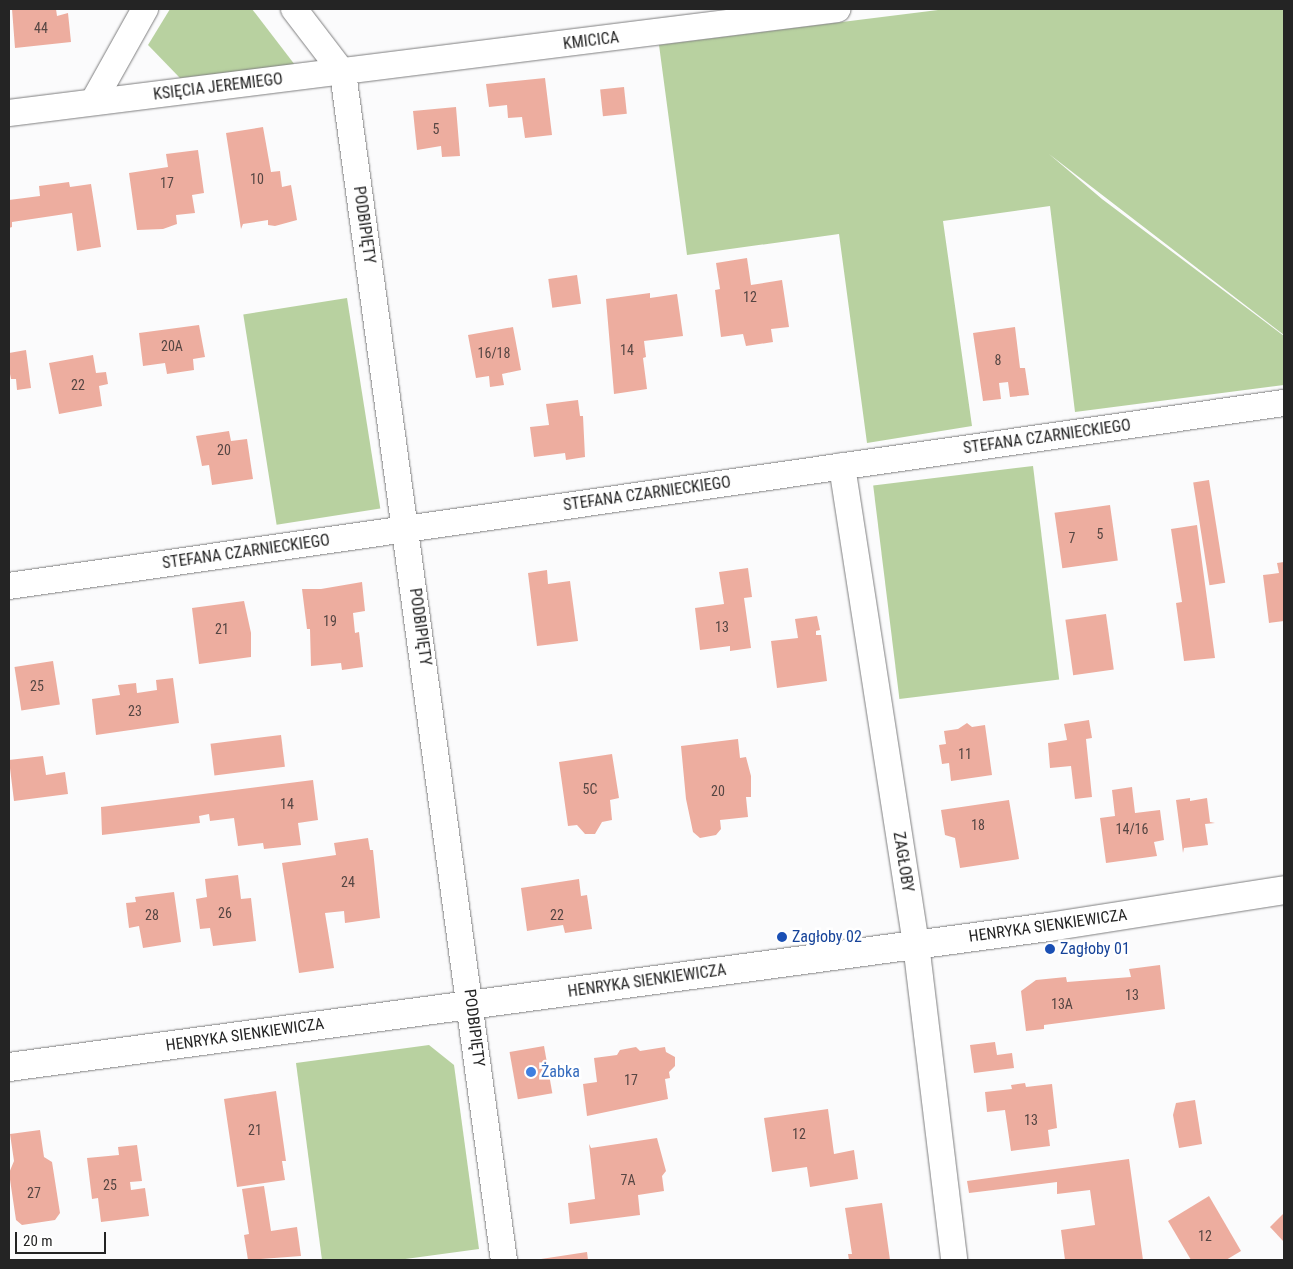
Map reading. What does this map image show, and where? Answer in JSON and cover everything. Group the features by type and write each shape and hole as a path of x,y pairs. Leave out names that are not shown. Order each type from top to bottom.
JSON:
{"street":[{"path":"93,102 145,9"},
{"name":"PODBIPIĘTY","path":"294,9 343,73 407,529 504,1260"},
{"name":"KMICICA","path":"343,73 838,9"},
{"name":"KSIĘCIA JEREMIEGO","path":"9,113 343,73"},
{"name":"STEFANA CZARNIECKIEGO","path":"9,586 1284,402"},
{"name":"ZAGŁOBY","path":"842,466 916,944 954,1260"},
{"name":"HENRYKA SIENKIEWICZA","path":"9,1067 916,944 1284,890"}],"green space":[{"path":"170,9 252,9 295,65 180,78 148,45"},
{"path":"946,9 1284,9 1284,335 1049,154 1102,199 1284,336 1284,385 1075,412 1050,206 943,221 972,426 867,443 839,234 687,255 659,45"},
{"path":"347,298 380,508 277,525 243,314"},
{"path":"1033,466 1059,679 899,699 873,486"},
{"path":"429,1045 454,1065 479,1249 398,1260 322,1260 296,1063"}],"building":[{"path":"12,9 56,9 57,16 68,13 71,42 15,48"},
{"path":"545,78 552,135 525,138 522,117 508,118 507,105 489,107 486,84"},
{"path":"624,87 627,114 603,116 600,90"},
{"path":"456,107 460,156 442,157 441,146 417,150 413,111"},
{"path":"263,127 271,172 280,171 282,187 291,185 297,220 275,226 268,225 268,220 243,224 241,229 226,133"},
{"path":"198,150 204,193 192,195 195,213 176,215 177,224 163,229 137,230 129,173 168,167 166,154"},
{"path":"69,182 70,187 91,184 101,247 77,251 72,213 12,222 12,227 9,228 9,200 40,196 39,186"},
{"path":"747,258 751,285 782,280 789,327 771,329 773,342 746,346 743,334 721,337 715,290 720,289 716,263"},
{"path":"577,275 581,304 552,308 548,279"},
{"path":"650,293 650,298 677,294 683,336 644,341 646,357 643,358 647,389 614,394 606,299"},
{"path":"199,325 205,357 193,359 194,370 167,374 165,363 143,366 139,333"},
{"path":"513,327 521,370 502,374 504,385 490,387 489,376 476,378 468,335"},
{"path":"1015,327 1020,368 1025,368 1029,395 1010,397 1008,382 999,383 1001,399 983,401 973,333"},
{"path":"26,350 31,388 17,390 16,379 11,379 9,353"},
{"path":"93,355 96,373 106,372 108,384 99,386 102,406 59,414 49,363"},
{"path":"578,400 580,416 583,416 585,457 566,460 565,453 534,457 530,427 549,425 546,404"},
{"path":"229,431 231,441 247,439 253,479 212,485 209,465 202,466 196,436"},
{"path":"1209,480 1225,583 1209,585 1193,483"},
{"path":"1110,505 1118,560 1062,568 1055,513"},
{"path":"1197,525 1215,658 1184,661 1176,603 1182,602 1171,529"},
{"path":"1284,562 1284,621 1269,623 1263,575 1279,573 1277,563"},
{"path":"748,568 752,597 744,598 751,648 730,651 730,646 700,650 695,608 724,604 719,572"},
{"path":"547,570 548,584 570,581 578,641 537,646 528,573"},
{"path":"362,582 365,611 353,613 355,633 359,632 363,667 342,670 341,663 311,666 310,629 307,629 302,589 321,589"},
{"path":"244,601 251,633 251,657 199,664 192,608"},
{"path":"1106,614 1114,669 1073,675 1065,620"},
{"path":"817,616 820,630 816,631 816,635 821,635 827,681 777,688 771,641 798,638 795,619"},
{"path":"53,661 60,704 21,711 14,667"},
{"path":"173,678 179,723 96,735 92,699 120,695 118,685 136,683 137,693 157,690 156,680"},
{"path":"1089,720 1092,738 1086,739 1092,797 1075,799 1071,766 1050,768 1048,743 1067,740 1064,724"},
{"path":"967,723 972,727 985,725 992,775 951,781 949,763 942,764 939,745 946,744 944,731 958,729"},
{"path":"281,735 285,767 214,775 211,744"},
{"path":"738,739 740,758 746,757 751,776 751,797 746,797 748,817 720,820 721,829 716,835 700,838 693,832 686,799 681,746"},
{"path":"612,754 619,798 610,800 612,820 602,822 595,834 585,834 577,825 568,826 559,762"},
{"path":"43,756 46,775 65,772 68,794 14,801 9,760"},
{"path":"313,780 318,820 298,823 301,845 264,849 263,843 238,846 234,818 210,821 209,814 199,816 200,823 102,835 101,807"},
{"path":"1132,787 1135,813 1160,810 1164,840 1154,842 1157,856 1106,863 1100,818 1115,816 1112,790"},
{"path":"1190,798 1190,801 1207,798 1210,822 1215,823 1205,824 1208,845 1184,848 1183,853 1176,800"},
{"path":"1009,800 1019,859 960,868 955,838 945,835 941,810"},
{"path":"368,838 370,850 373,850 380,918 345,923 344,911 325,913 334,968 299,973 282,863 336,855 334,843"},
{"path":"238,875 241,899 251,898 256,941 213,946 210,928 200,929 196,899 207,897 205,879"},
{"path":"579,879 581,896 587,895 592,929 565,933 563,925 527,931 521,888"},
{"path":"174,892 181,942 143,948 139,926 129,928 126,903 136,902 135,897"},
{"path":"1160,965 1165,1009 1044,1025 1044,1029 1026,1031 1021,991 1036,980 1066,977 1067,982 1131,977 1129,969"},
{"path":"995,1042 997,1055 1012,1053 1014,1068 974,1073 970,1045"},
{"name":"Żabka","path":"544,1046 552,1093 518,1099 510,1052"},
{"path":"636,1047 640,1051 665,1047 666,1052 675,1057 675,1066 669,1072 670,1078 665,1079 668,1099 587,1116 583,1084 597,1082 594,1058 617,1055 620,1050"},
{"path":"1025,1083 1026,1087 1052,1084 1057,1128 1048,1130 1050,1146 1011,1151 1005,1110 987,1112 985,1092 1012,1089 1011,1085"},
{"path":"276,1091 286,1161 282,1161 285,1180 237,1187 224,1099"},
{"path":"1195,1100 1202,1144 1179,1148 1173,1115 1176,1103"},
{"path":"828,1109 834,1154 854,1150 858,1179 810,1187 807,1167 772,1172 764,1118"},
{"path":"40,1130 44,1157 52,1162 60,1213 55,1220 22,1225 16,1220 9,1173 14,1161 10,1134"},
{"path":"657,1138 666,1171 662,1176 664,1191 638,1195 640,1215 570,1224 568,1203 595,1199 589,1144 591,1148"},
{"path":"137,1145 142,1181 130,1182 131,1190 145,1188 149,1216 101,1222 98,1198 92,1199 87,1158 119,1155 118,1147"},
{"path":"1129,1159 1143,1260 1065,1260 1061,1230 1095,1225 1090,1190 1057,1194 1057,1182 969,1193 967,1181"},
{"path":"264,1186 271,1231 297,1227 301,1256 248,1260 244,1235 249,1234 242,1189"},
{"path":"1209,1196 1241,1251 1226,1260 1191,1260 1168,1221"},
{"path":"882,1203 890,1260 849,1260 848,1254 852,1254 845,1208"},
{"path":"1284,1213 1284,1242 1270,1227"},
{"path":"587,1252 588,1260 541,1260 541,1259"}],"place":[{"name":"Zagłoby 02","path":"782,937"},
{"name":"Zagłoby 01","path":"1050,949"},
{"name":"Żabka","path":"531,1072"}]}
